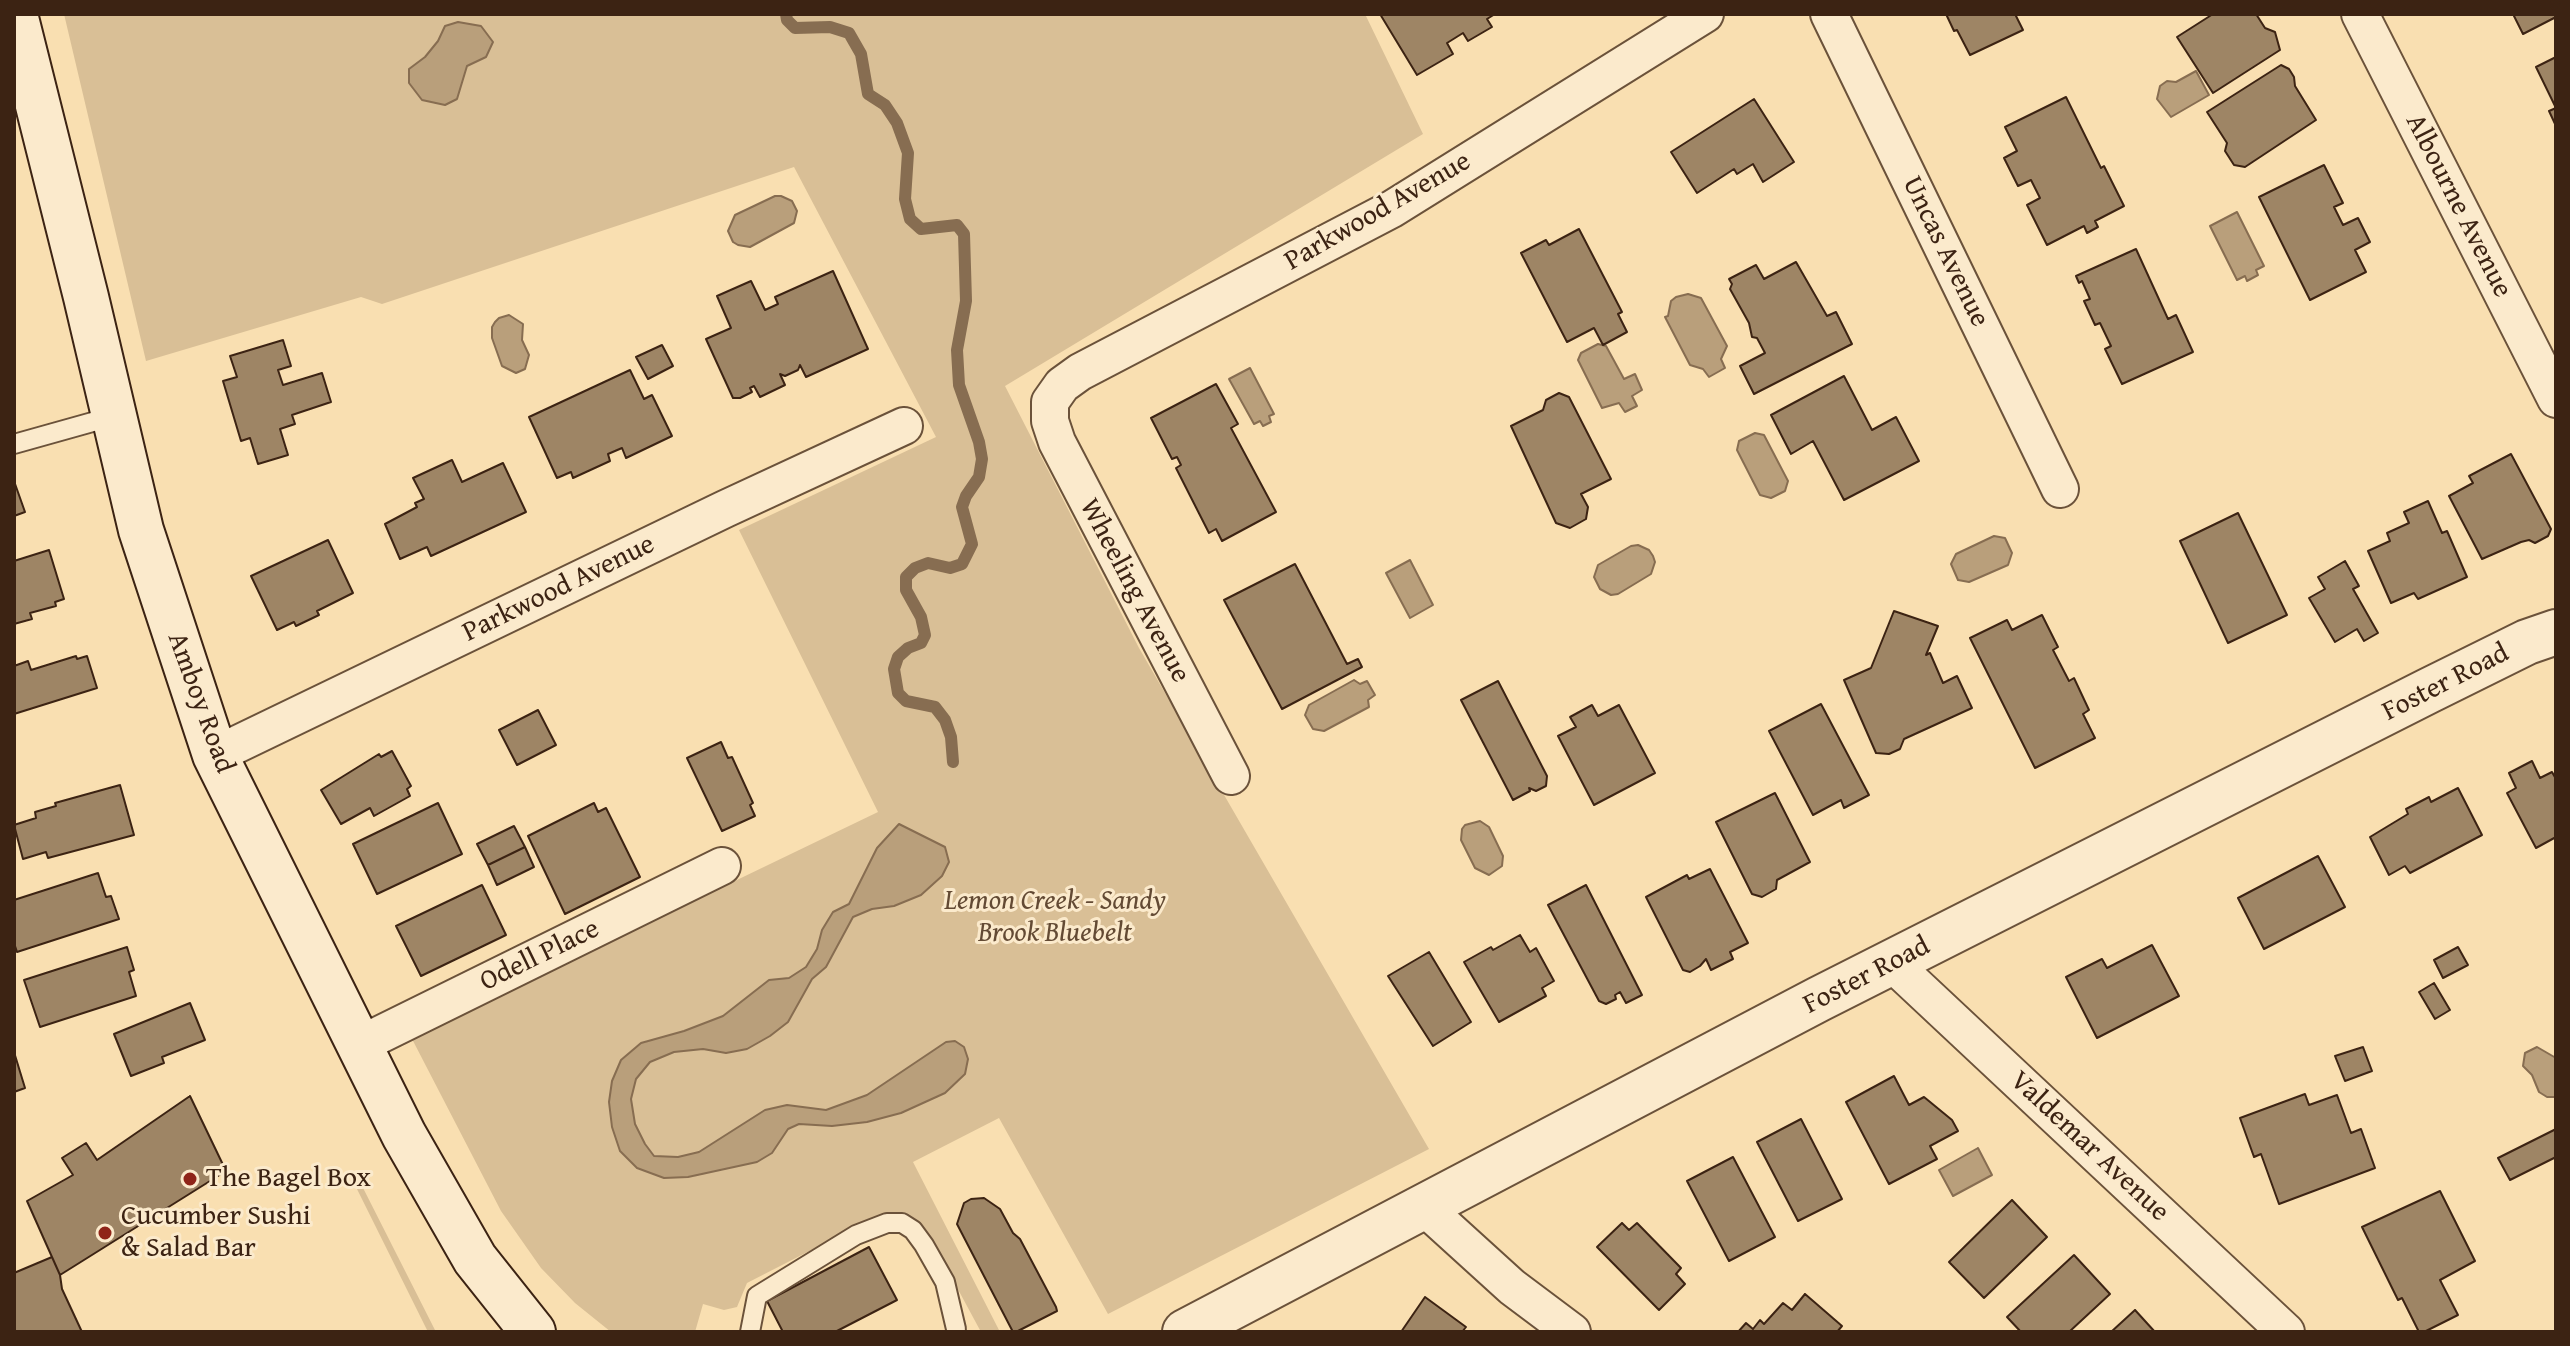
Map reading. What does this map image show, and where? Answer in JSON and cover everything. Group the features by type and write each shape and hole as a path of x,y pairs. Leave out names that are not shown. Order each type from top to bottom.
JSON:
{"street":[{"name":"Amboy Road","path":"15,14 141,530 215,755 404,1135 475,1259 533,1332"},
{"name":"Parkwood Avenue","path":"1050,402 1062,385 1080,372 1392,209 1705,14"},
{"name":"Uncas Avenue","path":"1829,14 2060,489"},
{"name":"Albourne Avenue","path":"2360,14 2556,399"},
{"name":"Wheeling Avenue","path":"1050,402 1050,421 1057,442 1231,776"},
{"name":"Parkwood Avenue","path":"215,755 904,426"},
{"name":"Foster Road","path":"1185,1332 1892,963 2442,684 2527,642 2556,632"},
{"name":"Odell Place","path":"359,1045 722,866"},
{"name":"Valdemar Avenue","path":"1892,963 2286,1332"},
{"path":"1425,1208 1512,1287 1572,1332"}],"lane":[{"path":"14,444 114,416"},
{"path":"750,1332 757,1296 856,1235 887,1223 902,1223 913,1230 924,1245 945,1282 956,1329"}],"green space":[{"name":"Lemon Creek - Sandy Brook Bluebelt","path":"64,14 1365,14 1423,134 1005,386 1139,648 1429,1149 1108,1314 999,1118 913,1162 1000,1332 981,1332 926,1230 916,1220 889,1214 864,1223 747,1283 737,1307 724,1310 703,1304 695,1332 611,1332 575,1303 541,1268 501,1211 411,1037 878,812 739,530 936,437 794,167 382,304 361,297 146,361"},
{"path":"359,1180 436,1332 428,1332 354,1183"}],"shaded area":[{"path":"458,22 481,26 493,42 486,57 467,66 457,99 445,105 422,100 409,83 409,69 425,57 445,26"},
{"path":"2196,71 2209,95 2171,117 2157,99 2160,86 2167,81 2176,82"},
{"path":"775,196 792,201 797,211 794,223 750,247 733,242 728,231 735,215"},
{"path":"2237,212 2264,266 2256,270 2258,275 2247,281 2245,276 2237,280 2210,226"},
{"path":"1688,294 1701,298 1727,346 1721,359 1725,368 1709,377 1703,369 1690,365 1665,317 1668,316 1671,301"},
{"path":"509,315 523,324 522,340 529,355 525,369 516,373 502,366 492,338 495,322"},
{"path":"1598,344 1606,346 1624,379 1635,374 1642,390 1632,396 1637,406 1625,412 1619,403 1602,408 1578,360 1581,353"},
{"path":"1250,368 1274,414 1269,416 1271,422 1263,426 1260,421 1254,424 1229,379"},
{"path":"1755,433 1764,435 1788,481 1785,491 1771,498 1760,495 1737,450 1739,441"},
{"path":"1994,536 2005,538 2012,553 2008,565 1969,582 1958,580 1951,564 1956,554"},
{"path":"1638,545 1649,550 1653,556 1655,562 1651,574 1618,594 1611,595 1600,589 1594,577 1598,565"},
{"path":"1410,560 1433,605 1410,618 1386,573"},
{"path":"1354,680 1360,684 1367,681 1375,695 1368,700 1369,707 1324,731 1313,729 1305,715 1309,705"},
{"path":"1480,821 1489,827 1503,856 1502,866 1489,875 1475,868 1461,840 1465,825"},
{"path":"899,824 945,847 949,862 942,876 921,895 853,917 826,967 812,979 788,1022 770,1036 747,1049 726,1053 703,1049 674,1052 650,1062 636,1079 631,1099 635,1124 654,1156 678,1157 699,1152 765,1110 787,1105 826,1110 867,1095 946,1042 955,1041 964,1047 968,1059 965,1074 945,1093 901,1113 867,1122 832,1126 799,1124 788,1129 772,1153 757,1162 688,1177 664,1178 637,1168 620,1151 612,1127 609,1102 612,1081 621,1060 641,1043 723,1016 769,980 789,978 806,967 833,912 849,904 877,848"},
{"path":"2537,1047 2556,1058 2555,1097 2539,1092 2532,1075 2523,1066 2525,1053"},
{"path":"1978,1148 1992,1175 1953,1196 1939,1170"}],"building":[{"path":"1380,14 1495,14 1487,19 1492,27 1468,41 1463,33 1447,43 1453,54 1417,75"},
{"path":"1946,14 2015,14 2023,30 1970,55"},
{"path":"2213,14 2256,14 2265,28 2275,32 2280,50 2213,93 2177,37"},
{"path":"2513,14 2556,14 2556,17 2523,34"},
{"path":"2556,57 2556,108 2536,67"},
{"path":"2281,65 2289,69 2295,86 2316,120 2245,167 2234,165 2225,151 2227,143 2207,112"},
{"path":"2066,97 2101,168 2104,166 2124,206 2095,221 2098,227 2087,233 2084,226 2047,245 2027,205 2040,198 2031,180 2018,186 2004,158 2017,151 2005,127"},
{"path":"1754,99 1794,162 1763,182 1753,164 1737,174 1734,169 1697,193 1671,152"},
{"path":"2556,108 2556,126 2549,111"},
{"path":"2324,165 2343,203 2334,207 2343,225 2358,218 2370,242 2355,250 2366,272 2310,300 2259,197"},
{"path":"1579,229 1622,312 1618,314 1627,332 1603,345 1594,328 1567,342 1521,253 1546,240 1549,245"},
{"path":"2136,249 2168,319 2176,315 2193,352 2122,384 2105,349 2111,346 2100,323 2095,325 2084,301 2090,299 2082,281 2079,283 2076,276"},
{"path":"1796,262 1827,316 1836,312 1852,344 1754,394 1740,366 1765,353 1757,338 1752,337 1749,323 1730,289 1732,284 1729,279 1756,265 1764,279"},
{"path":"833,271 868,349 806,377 800,365 798,370 785,376 780,374 785,385 760,397 754,386 750,388 752,392 733,398 706,339 731,328 717,296 751,281 765,310 778,304 775,297"},
{"path":"283,340 291,366 278,370 283,385 322,373 331,402 292,415 295,424 280,429 288,455 258,464 250,438 241,441 223,381 237,377 230,356"},
{"path":"662,345 673,366 648,379 636,357"},
{"path":"630,370 644,399 652,395 672,436 626,458 622,448 608,454 610,461 573,478 571,472 557,478 529,417"},
{"path":"1844,376 1872,430 1896,417 1919,461 1844,500 1813,441 1791,454 1771,415"},
{"path":"1216,384 1238,424 1231,428 1276,512 1222,541 1216,529 1209,533 1176,468 1181,465 1177,457 1172,459 1151,418"},
{"path":"1559,393 1569,397 1611,479 1581,494 1588,507 1586,519 1570,528 1556,523 1511,426 1543,410 1546,400"},
{"path":"2511,454 2551,529 2548,536 2535,543 2529,540 2521,542 2482,559 2449,496 2473,483 2469,476"},
{"path":"452,460 462,482 503,463 526,512 431,556 427,547 400,559 385,524 417,507 415,503 424,499 413,478"},
{"path":"14,481 25,512 14,516"},
{"path":"2428,501 2442,533 2447,531 2467,577 2418,599 2414,593 2391,603 2368,551 2390,541 2387,533 2409,523 2404,512"},
{"path":"2238,513 2287,615 2228,643 2180,541"},
{"path":"328,540 353,593 317,611 319,615 296,626 294,622 277,630 251,576"},
{"path":"49,550 64,599 55,602 56,606 30,613 32,619 14,624 14,561"},
{"path":"2345,561 2359,586 2353,589 2378,633 2364,641 2357,629 2335,642 2309,598 2325,589 2318,577"},
{"path":"1295,564 1347,664 1358,659 1362,667 1282,709 1224,600"},
{"path":"1894,611 1938,626 1926,655 1930,653 1943,683 1957,676 1972,708 1904,739 1900,749 1889,754 1876,753 1844,680 1871,668"},
{"path":"2042,615 2058,647 2053,650 2069,681 2074,678 2089,710 2083,714 2095,738 2035,768 1970,638 2007,620 2012,630"},
{"path":"76,656 77,659 87,656 97,688 14,714 14,666 28,661 31,670"},
{"path":"1498,681 1547,776 1546,786 1536,791 1529,788 1530,791 1513,800 1461,700"},
{"path":"1821,704 1869,795 1844,808 1841,800 1813,815 1769,731"},
{"path":"1592,705 1598,716 1619,705 1655,773 1594,805 1558,736 1576,727 1570,717"},
{"path":"538,710 556,745 517,765 499,730"},
{"path":"721,742 728,758 732,757 753,803 750,805 755,816 722,831 687,758"},
{"path":"392,751 411,786 407,789 410,796 374,816 370,808 341,824 321,790 379,754 381,757"},
{"path":"2532,761 2540,778 2552,772 2556,779 2556,837 2536,848 2507,793 2516,788 2509,773"},
{"path":"120,785 134,835 48,858 46,852 23,859 14,825 36,818 35,812 56,806 55,803"},
{"path":"2458,788 2482,835 2410,873 2405,866 2389,875 2370,837 2408,814 2406,809 2429,797 2431,802"},
{"path":"1775,793 1810,862 1777,880 1776,889 1762,897 1752,894 1716,822"},
{"path":"438,803 462,854 377,894 353,844"},
{"path":"594,803 598,812 606,808 640,877 565,914 528,836"},
{"path":"514,826 525,847 488,865 477,844"},
{"path":"525,847 534,867 497,885 488,865"},
{"path":"2318,856 2345,907 2264,949 2238,898"},
{"path":"1710,869 1748,943 1730,952 1733,959 1711,970 1706,959 1690,972 1683,970 1646,897 1687,875 1689,879"},
{"path":"98,873 106,897 111,896 119,919 17,952 14,943 14,900"},
{"path":"482,885 506,935 421,976 396,926"},
{"path":"1586,885 1642,995 1626,1003 1620,992 1615,995 1616,999 1606,1004 1599,1001 1548,905"},
{"path":"1520,935 1530,952 1536,948 1554,981 1542,988 1546,996 1499,1022 1464,962"},
{"path":"2152,945 2179,996 2097,1038 2066,977 2102,959 2107,968"},
{"path":"127,947 134,970 129,972 136,996 40,1027 24,980"},
{"path":"2458,947 2468,965 2443,978 2434,960"},
{"path":"1429,952 1471,1022 1433,1046 1388,976"},
{"path":"2434,983 2450,1010 2435,1019 2419,992"},
{"path":"190,1003 205,1040 162,1057 164,1063 131,1076 114,1034"},
{"path":"2363,1047 2372,1071 2345,1081 2335,1056"},
{"path":"14,1052 25,1088 14,1092"},
{"path":"1894,1076 1909,1105 1924,1097 1952,1120 1958,1131 1930,1146 1937,1159 1889,1184 1846,1102"},
{"path":"2305,1094 2309,1105 2337,1095 2351,1133 2361,1129 2375,1168 2279,1204 2261,1154 2254,1157 2240,1118"},
{"path":"190,1096 226,1171 60,1275 27,1201 73,1175 62,1158 86,1143 97,1160"},
{"path":"1801,1119 1842,1199 1798,1221 1757,1142"},
{"path":"2556,1129 2556,1157 2510,1180 2498,1158"},
{"path":"1733,1157 1775,1237 1729,1261 1687,1181"},
{"path":"2440,1191 2475,1261 2440,1280 2458,1315 2419,1332 2402,1298 2398,1300 2362,1227"},
{"path":"984,1198 1000,1209 1013,1233 1020,1239 1057,1311 1016,1332 1013,1332 957,1224 964,1203"},
{"path":"2012,1200 2047,1237 1984,1298 1949,1262"},
{"path":"1622,1223 1629,1230 1637,1223 1681,1268 1676,1274 1685,1284 1659,1310 1597,1247"},
{"path":"869,1247 897,1300 835,1332 783,1332 767,1301"},
{"path":"2074,1255 2110,1294 2069,1332 2021,1332 2007,1317"},
{"path":"52,1257 62,1289 82,1332 14,1332 14,1273"},
{"path":"1805,1294 1842,1326 1837,1332 1738,1332 1746,1323 1753,1329 1760,1320 1764,1324 1783,1303 1792,1310"},
{"path":"1425,1297 1466,1327 1462,1332 1401,1332"},
{"path":"2135,1310 2155,1332 2111,1332"}],"waterway":[{"path":"786,14 787,20 795,28 830,27 849,33 861,54 868,94 885,105 897,123 908,153 905,199 910,219 921,229 957,225 964,234 966,301 957,350 959,385 982,459 979,477 962,507 972,544 962,564 950,568 928,563 915,568 906,577 906,590 921,617 925,635 921,643 908,648 898,657 894,669 898,693 906,701 935,707 945,720 951,737 953,762"}],"place":[{"name":"The Bagel Box","path":"190,1179"},
{"name":"Cucumber Sushi & Salad Bar","path":"105,1233"}]}
